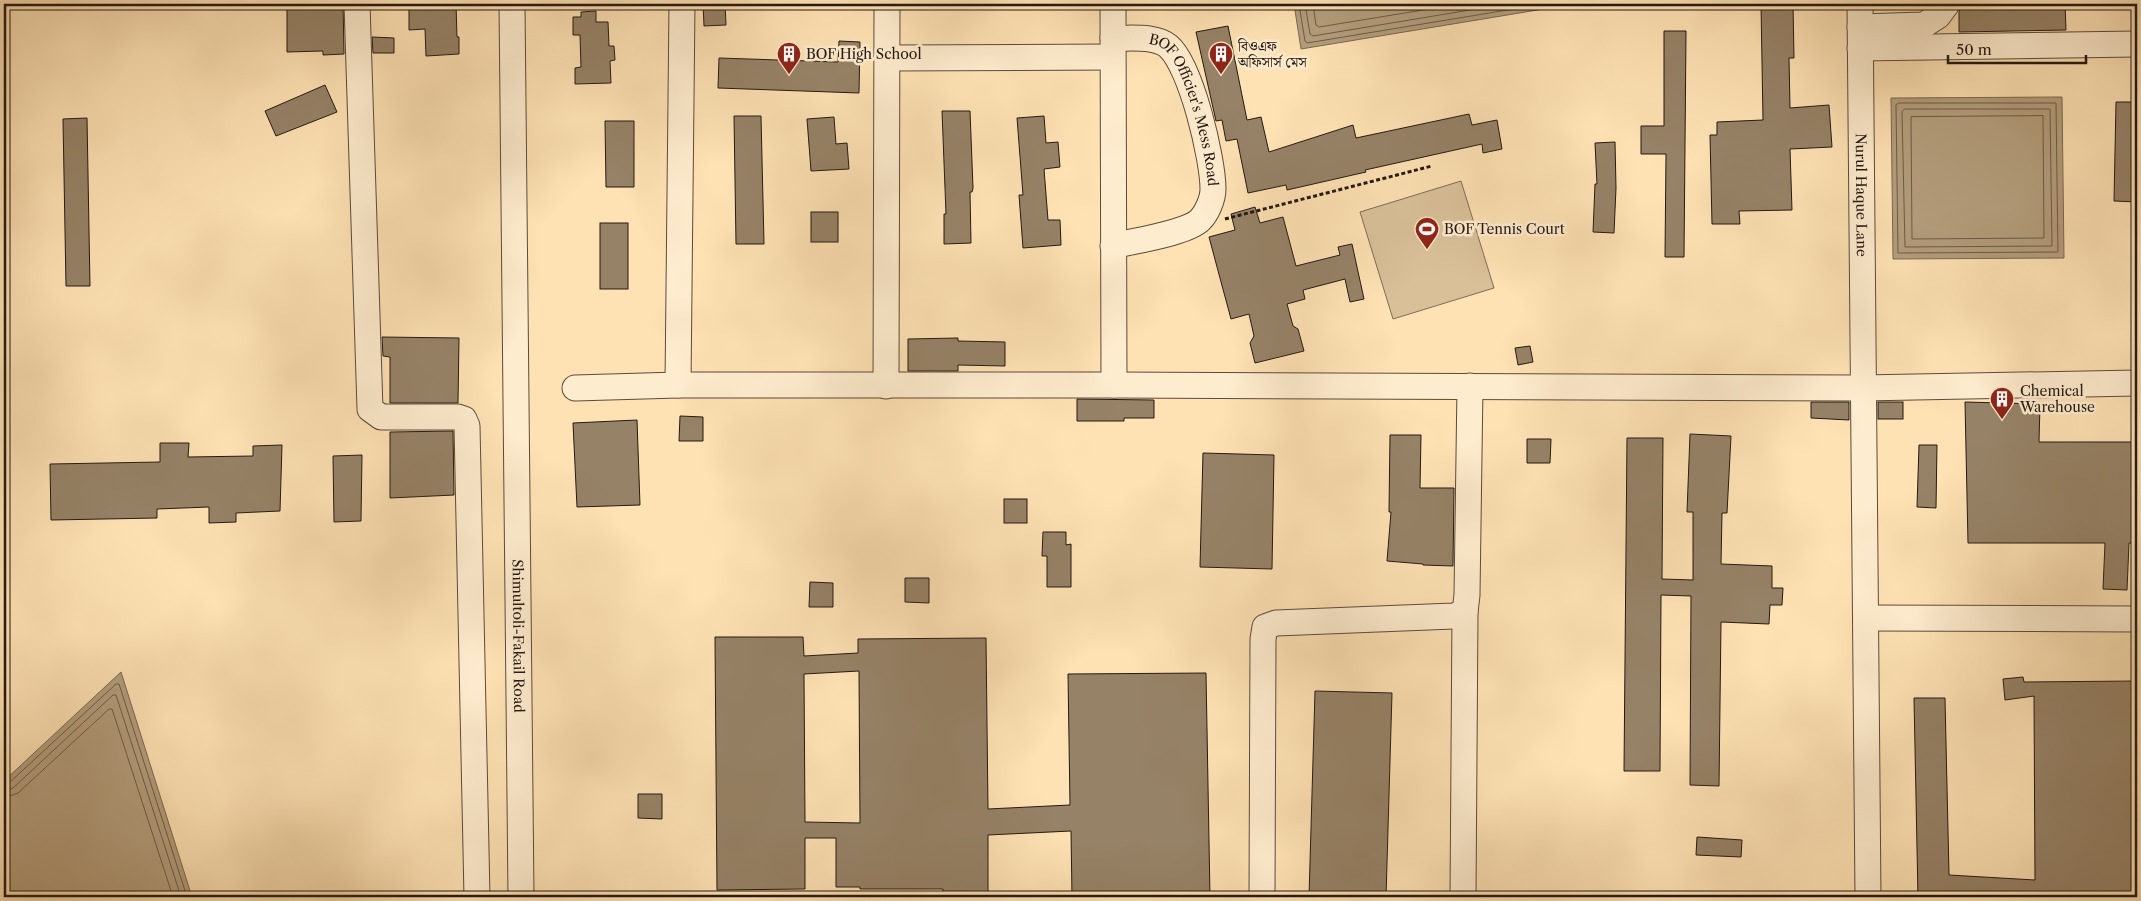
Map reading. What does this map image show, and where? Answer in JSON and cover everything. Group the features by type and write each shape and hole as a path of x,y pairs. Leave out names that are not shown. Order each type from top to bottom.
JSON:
{"street":[{"path":"357,4 370,409 381,417 464,419 467,426 478,897"},
{"name":"Shimultoli-Fakail Road","path":"512,4 521,897"},
{"path":"678,385 682,4"},
{"path":"886,386 887,4"},
{"path":"1113,4 1114,385"},
{"path":"1860,26 1924,24 1938,16 1947,4"},
{"path":"1860,26 2137,44"},
{"name":"Nurul Haque Lane","path":"1860,26 1862,388 1867,618 1868,897"},
{"name":"BOF Officier's Mess Road","path":"887,58 1112,47 1155,40 1168,46 1183,66 1209,156 1213,190 1209,206 1200,221 1180,230 1113,246"},
{"path":"575,388 678,385 1862,388 2137,383"},
{"path":"1462,897 1470,386"},
{"path":"1262,897 1263,640 1265,627 1276,623 1454,616 1465,612"},
{"path":"1867,618 2137,619"}],"path":[{"path":"1209,206 1225,219 1432,166"}],"shaded area":[{"name":"BOF Tennis Court","path":"1461,181 1494,288 1393,319 1360,212"}],"water":[{"path":"1294,4 1574,4 1301,49"},
{"path":"2062,97 2064,258 1893,259 1891,98"},
{"path":"121,672 192,897 4,897 4,781"}],"building":[{"path":"287,4 343,4 344,54 323,55 323,51 287,52"},
{"path":"409,4 456,4 459,54 426,56 425,29 409,30"},
{"path":"703,4 725,4 726,25 704,26"},
{"path":"1761,4 1793,4 1794,58 1789,58 1790,108 1829,105 1832,147 1790,149 1792,210 1739,211 1740,224 1712,224 1710,135 1717,135 1717,122 1763,120"},
{"path":"1961,4 2065,4 2066,30 1959,32"},
{"path":"596,11 596,22 608,22 609,46 614,46 615,60 610,61 611,83 575,84 575,68 581,67 580,35 573,35 573,17 581,17 581,12"},
{"path":"1228,26 1247,120 1261,117 1269,152 1353,125 1356,138 1469,114 1472,125 1497,120 1502,149 1483,153 1482,144 1365,170 1366,172 1287,190 1286,185 1248,193 1237,139 1226,141 1222,120 1216,121 1196,32"},
{"path":"1664,31 1686,31 1684,257 1665,257 1666,154 1641,154 1641,126 1664,126"},
{"path":"372,37 394,38 394,53 373,53"},
{"name":"BOF High School","path":"839,41 860,42 859,93 718,88 719,58 838,62"},
{"path":"325,85 337,112 276,136 265,111"},
{"path":"2116,102 2137,102 2137,202 2114,201"},
{"path":"942,111 970,111 973,188 972,192 970,192 971,243 944,244 944,214 946,214"},
{"path":"734,116 761,116 764,244 736,244"},
{"path":"1044,116 1046,143 1058,142 1060,167 1044,169 1048,220 1060,220 1061,245 1023,248 1019,195 1023,195 1017,118"},
{"path":"834,117 836,144 847,143 849,169 811,171 807,119"},
{"path":"87,118 90,286 66,286 63,119"},
{"path":"605,121 634,121 634,187 606,187"},
{"path":"1615,142 1616,188 1614,233 1593,232 1595,184 1597,184 1595,143"},
{"path":"1255,207 1260,223 1283,217 1296,266 1340,255 1338,247 1352,244 1364,299 1350,302 1345,279 1303,290 1305,299 1287,304 1293,326 1298,329 1304,351 1255,363 1250,343 1254,336 1249,314 1231,319 1209,237 1235,230 1231,214"},
{"path":"811,212 838,212 838,242 811,242"},
{"path":"600,223 628,223 628,289 600,289"},
{"path":"382,337 459,338 458,403 390,403 390,357 383,356"},
{"path":"958,338 958,341 1005,342 1005,366 958,365 958,371 908,371 908,339"},
{"path":"1530,346 1533,362 1518,365 1515,348"},
{"path":"1077,399 1154,400 1154,418 1124,418 1124,421 1077,421"},
{"path":"1811,402 1849,402 1849,420 1811,418"},
{"path":"1878,402 1903,402 1903,419 1878,419"},
{"path":"1965,402 2040,404 2039,442 2137,442 2137,543 2129,543 2127,590 2103,589 2105,543 1968,543"},
{"path":"680,416 703,417 703,441 679,441"},
{"path":"637,420 640,505 577,507 573,423"},
{"path":"453,431 454,495 390,498 390,432"},
{"path":"1690,434 1731,436 1727,513 1722,513 1721,564 1772,566 1772,588 1783,588 1782,605 1770,605 1769,624 1721,622 1719,786 1690,785 1691,596 1661,595 1660,771 1624,771 1627,438 1663,438 1662,579 1693,580 1693,512 1687,512"},
{"path":"1390,435 1421,435 1420,488 1454,488 1453,566 1387,561 1391,512 1389,512"},
{"path":"1527,439 1551,439 1550,463 1527,463"},
{"path":"160,443 189,443 188,457 253,456 253,446 282,445 280,511 236,513 236,522 209,523 209,507 157,509 157,518 51,520 50,464 160,462"},
{"path":"1919,445 1937,445 1936,508 1917,507"},
{"path":"1203,453 1274,455 1272,569 1200,567"},
{"path":"362,455 361,521 334,522 333,456"},
{"path":"1004,499 1027,499 1027,523 1004,523"},
{"path":"1043,532 1066,532 1066,545 1071,544 1071,587 1047,587 1047,556 1042,556"},
{"path":"905,578 929,578 929,603 905,602"},
{"path":"810,582 833,583 833,607 809,607"},
{"path":"715,637 803,637 804,656 858,653 858,639 986,638 988,809 1070,805 1068,674 1206,673 1210,897 1072,897 1071,831 988,835 988,897 943,897 943,889 860,889 860,887 836,887 836,838 805,838 805,889 717,890","holes":["859,671 860,823 805,822 804,674"]},
{"path":"2023,677 2024,682 2135,681 2136,897 2033,897 1949,892 1950,897 1918,897 1914,698 1945,698 1949,875 2035,880 2034,696 2005,700 2003,679"},
{"path":"1315,691 1392,693 1386,897 1309,897"},
{"path":"638,794 662,794 662,819 638,818"},
{"path":"1697,837 1742,840 1741,857 1696,855"}],"place":[{"name":"BOF High School","path":"789,75"},
{"name":"বিওএফ অফিসার্স মেস","path":"1221,75"},
{"name":"BOF Tennis Court","path":"1427,250"},
{"name":"Chemical Warehouse","path":"2002,420"}]}
